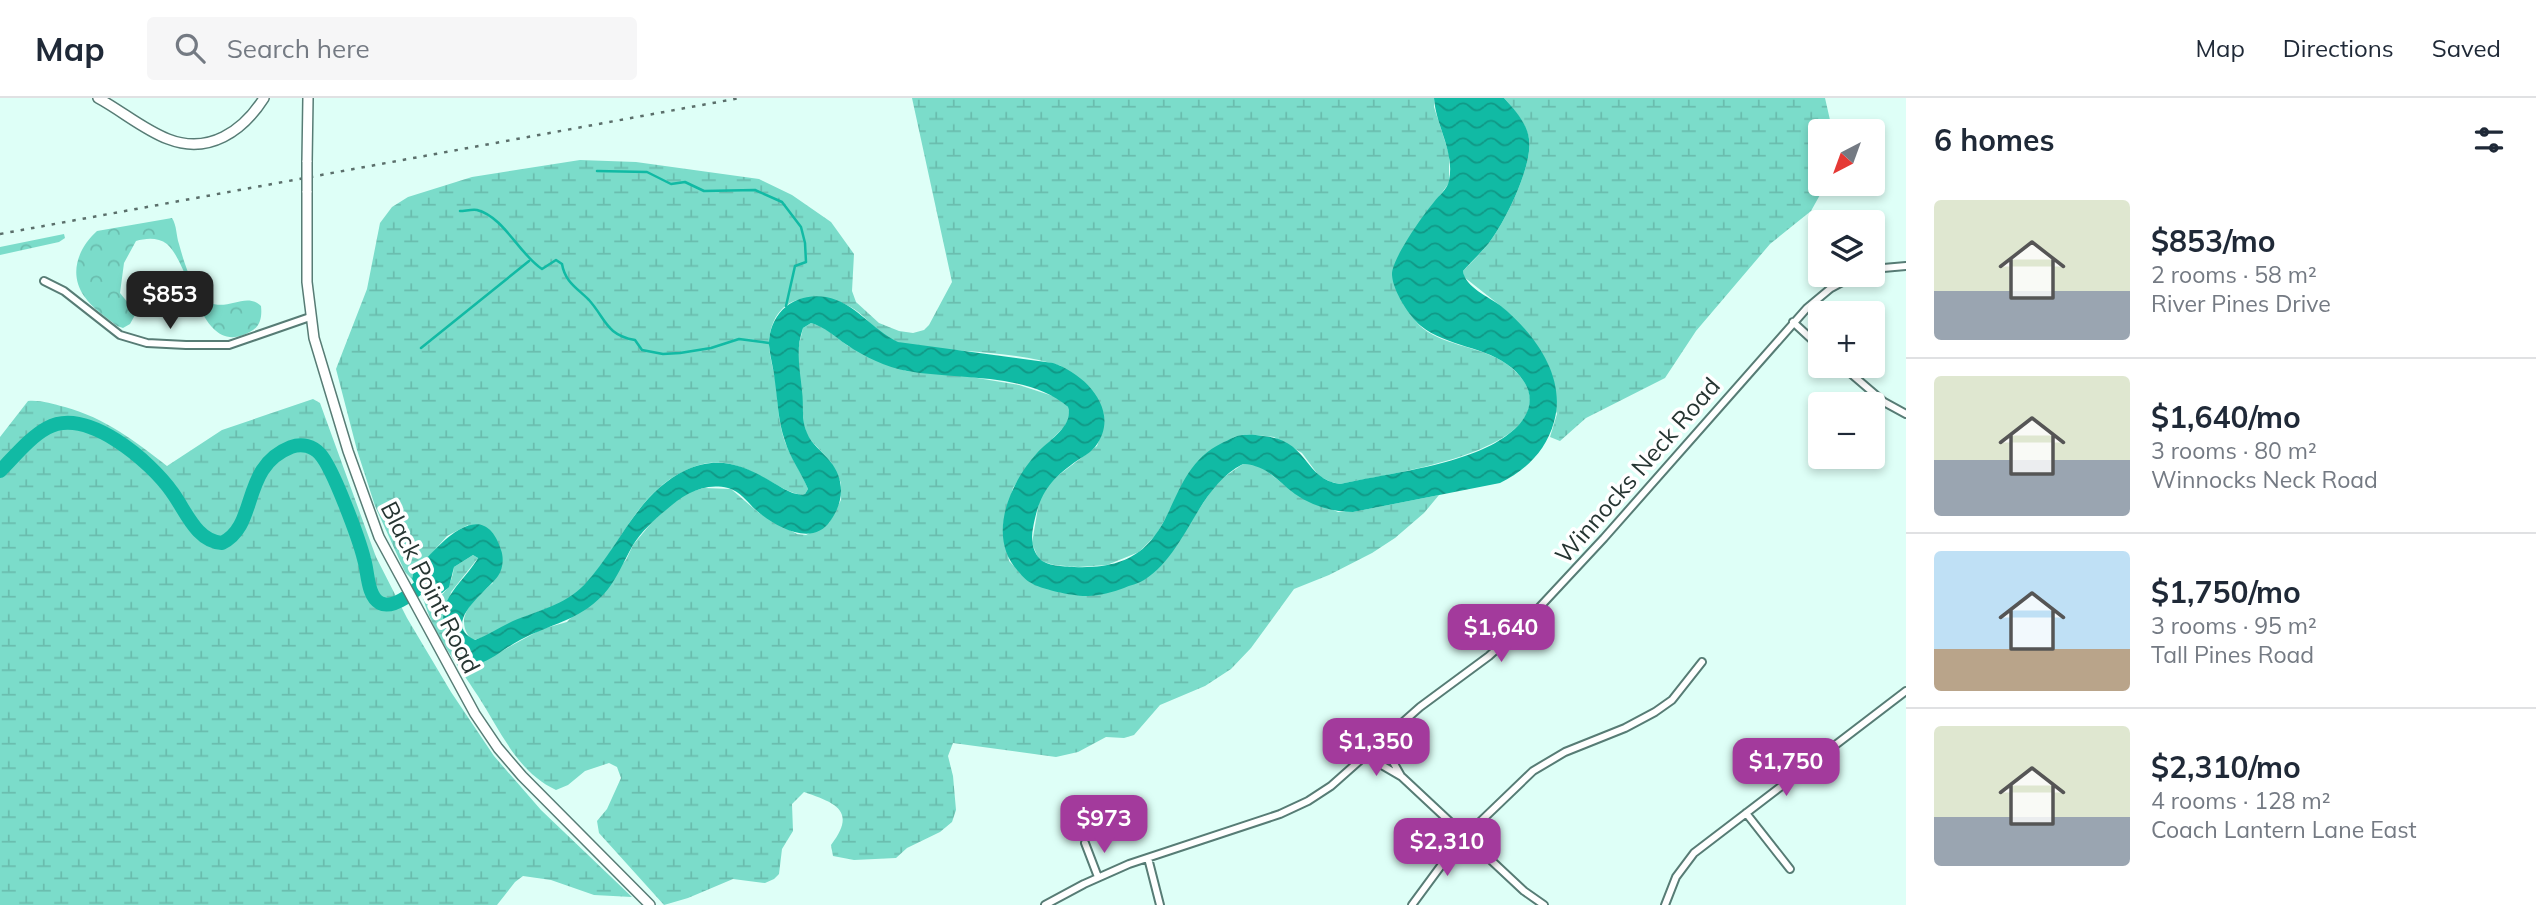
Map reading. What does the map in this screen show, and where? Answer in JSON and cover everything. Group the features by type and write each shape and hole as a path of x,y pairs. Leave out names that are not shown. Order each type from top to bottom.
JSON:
{"main road":[{"path":"98,98 164,138 197,144 215,141 234,132 248,120 264,98"},
{"name":"Black Point Road","path":"308,98 307,282 310,317 324,375 379,537 475,714 498,748 522,776 650,905"}],"street":[{"path":"1885,268 1906,266"},
{"path":"44,281 64,291 120,335 148,343 229,345 310,317"},
{"name":"Winnocks Neck Road","path":"1045,905 1098,877 1293,809 1331,786 1420,707 1489,656 1523,625 1604,538 1793,323 1818,298 1836,287"},
{"path":"1793,323 1808,336"},
{"path":"1856,378 1884,401 1906,414"},
{"path":"1412,905 1451,851 1541,765 1565,752 1642,720 1663,707 1702,662"},
{"path":"1665,905 1676,877 1687,861 1715,835 1906,691"},
{"path":"1380,744 1402,777"},
{"path":"1368,754 1402,777 1524,891 1544,905"},
{"path":"1746,813 1790,869"},
{"path":"1085,842 1098,877"},
{"path":"1148,858 1160,905"}],"green space":[{"path":"912,98 1434,98 1434,107 1449,154 1449,183 1417,227 1398,294 1419,325 1428,332 1492,356 1516,372 1529,392 1530,398 1524,418 1507,435 1452,459 1340,484 1319,476 1302,453 1274,437 1246,434 1234,437 1196,464 1156,535 1139,552 1107,565 1054,565 1038,558 1032,543 1039,502 1047,484 1097,446 1104,425 1061,366 1004,354 908,345 888,337 851,307 829,299 804,298 784,307 772,327 769,342 781,427 787,448 808,489 805,494 786,490 746,469 730,464 696,466 673,477 655,491 587,583 569,599 487,636 471,639 464,623 465,615 474,601 493,583 468,525 447,536 413,574 412,579 405,572 375,506 336,369 367,289 380,223 392,207 408,197 472,177 580,160 636,162 759,179 792,195 831,222 854,254 852,291 856,302 879,323 913,333 924,330 929,325 952,282"},
{"path":"1504,98 1825,98 1830,119 1808,119 1808,196 1819,196 1812,210 1808,210 1808,213 1770,244 1696,331 1665,378 1586,418 1560,441 1550,437 1557,414 1526,331 1502,307 1464,277 1463,271 1489,243 1503,222 1522,178 1527,164 1529,139 1520,117"},
{"path":"172,218 186,267 198,291 209,302 216,304 249,300 261,306 260,320 253,330 235,337 221,334 209,324 176,256 167,244 156,239 136,241 124,263 120,293 135,315 130,324 123,328 117,326 84,296 79,287 76,270 85,245 97,231"},
{"path":"64,234 65,238 59,242 0,255 0,247"},
{"path":"811,323 823,327 848,346 906,371 965,376 1019,385 1056,397 1068,407 1070,417 1064,427 1037,454 1013,488 1003,525 1009,561 1031,583 1053,590 1165,561 1217,482 1243,464 1260,466 1296,494 1338,512 1353,512 1439,495 1424,513 1395,538 1372,553 1294,589 1251,648 1231,669 1205,686 1160,705 1134,735 1124,738 1106,737 1078,752 1056,757 953,743 948,756 956,810 952,822 940,832 907,848 896,858 854,860 833,856 831,845 839,833 842,816 833,805 804,792 792,804 793,831 782,849 779,874 774,879 765,883 733,879 664,905 599,833 597,821 607,809 621,778 617,767 609,763 585,771 568,785 556,790 530,772 511,749 447,649 423,598 436,598 441,595 449,586 454,567 473,555 478,558 451,592 444,627 455,645 459,659 476,665 542,629 567,622 626,560 633,545 653,521 683,494 704,488 731,489 759,513 797,534 806,535 829,523 841,500 841,483 831,462 807,436 797,354 803,328"},
{"path":"313,399 320,403 376,557 407,618 451,692 494,756 541,810 632,897 594,895 551,880 523,876 497,905 0,905 0,437 28,401 42,402 93,417 131,439 167,466 222,430"}],"water":[{"path":"1434,98 1504,98 1528,133 1527,164 1510,208 1489,243 1463,271 1473,287 1501,306 1525,329 1545,357 1556,389 1554,422 1546,442 1526,466 1500,483 1345,512 1308,502 1271,474 1259,467 1243,464 1214,488 1171,553 1159,568 1144,580 1097,595 1082,596 1058,592 1036,585 1022,575 1009,558 1003,528 1010,495 1018,480 1037,453 1064,426 1069,414 1068,407 1033,388 1012,383 927,374 891,367 861,354 811,323 803,328 799,352 804,423 811,441 835,468 841,491 835,513 823,528 815,533 805,534 784,528 728,488 710,487 694,491 673,505 644,531 612,583 593,604 475,665 459,659 445,628 443,615 449,597 478,558 473,555 454,567 449,587 434,600 423,598 412,579 413,574 433,552 457,531 470,525 482,525 493,533 502,553 501,570 470,607 462,625 465,633 475,640 559,603 576,592 597,570 641,507 669,480 686,470 707,464 726,463 759,474 796,494 805,494 808,489 790,453 781,426 769,345 773,323 779,314 794,302 814,296 846,304 898,342 1053,363 1065,368 1088,385 1102,408 1102,434 1093,449 1068,467 1047,488 1033,528 1035,551 1042,561 1051,565 1074,567 1110,564 1135,554 1153,539 1186,477 1201,458 1222,443 1239,436 1263,436 1290,444 1319,475 1340,484 1443,463 1490,446 1515,429 1524,419 1529,407 1529,395 1524,382 1502,361 1431,333 1421,326 1402,303 1392,275 1408,238 1449,181 1449,159"}],"waterway":[{"path":"597,171 647,172 671,184 685,182 704,191 755,190 782,202 801,227 806,262 795,266 786,306"},
{"path":"460,211 477,210 487,214 542,269 556,260 562,264 569,280 589,300 612,330 625,338 635,340 642,350 663,354 680,353 711,348 739,339 769,343"},
{"path":"421,348 529,261"},
{"path":"0,471 40,432 63,423 80,424 117,440 134,453 172,492 198,531 205,537 222,543 233,535 241,523 264,468 275,456 291,447 307,446 320,454 338,488 357,536 370,589 376,600 386,605 393,604 414,592 430,577"}],"railway":[{"path":"0,234 740,98"}]}
